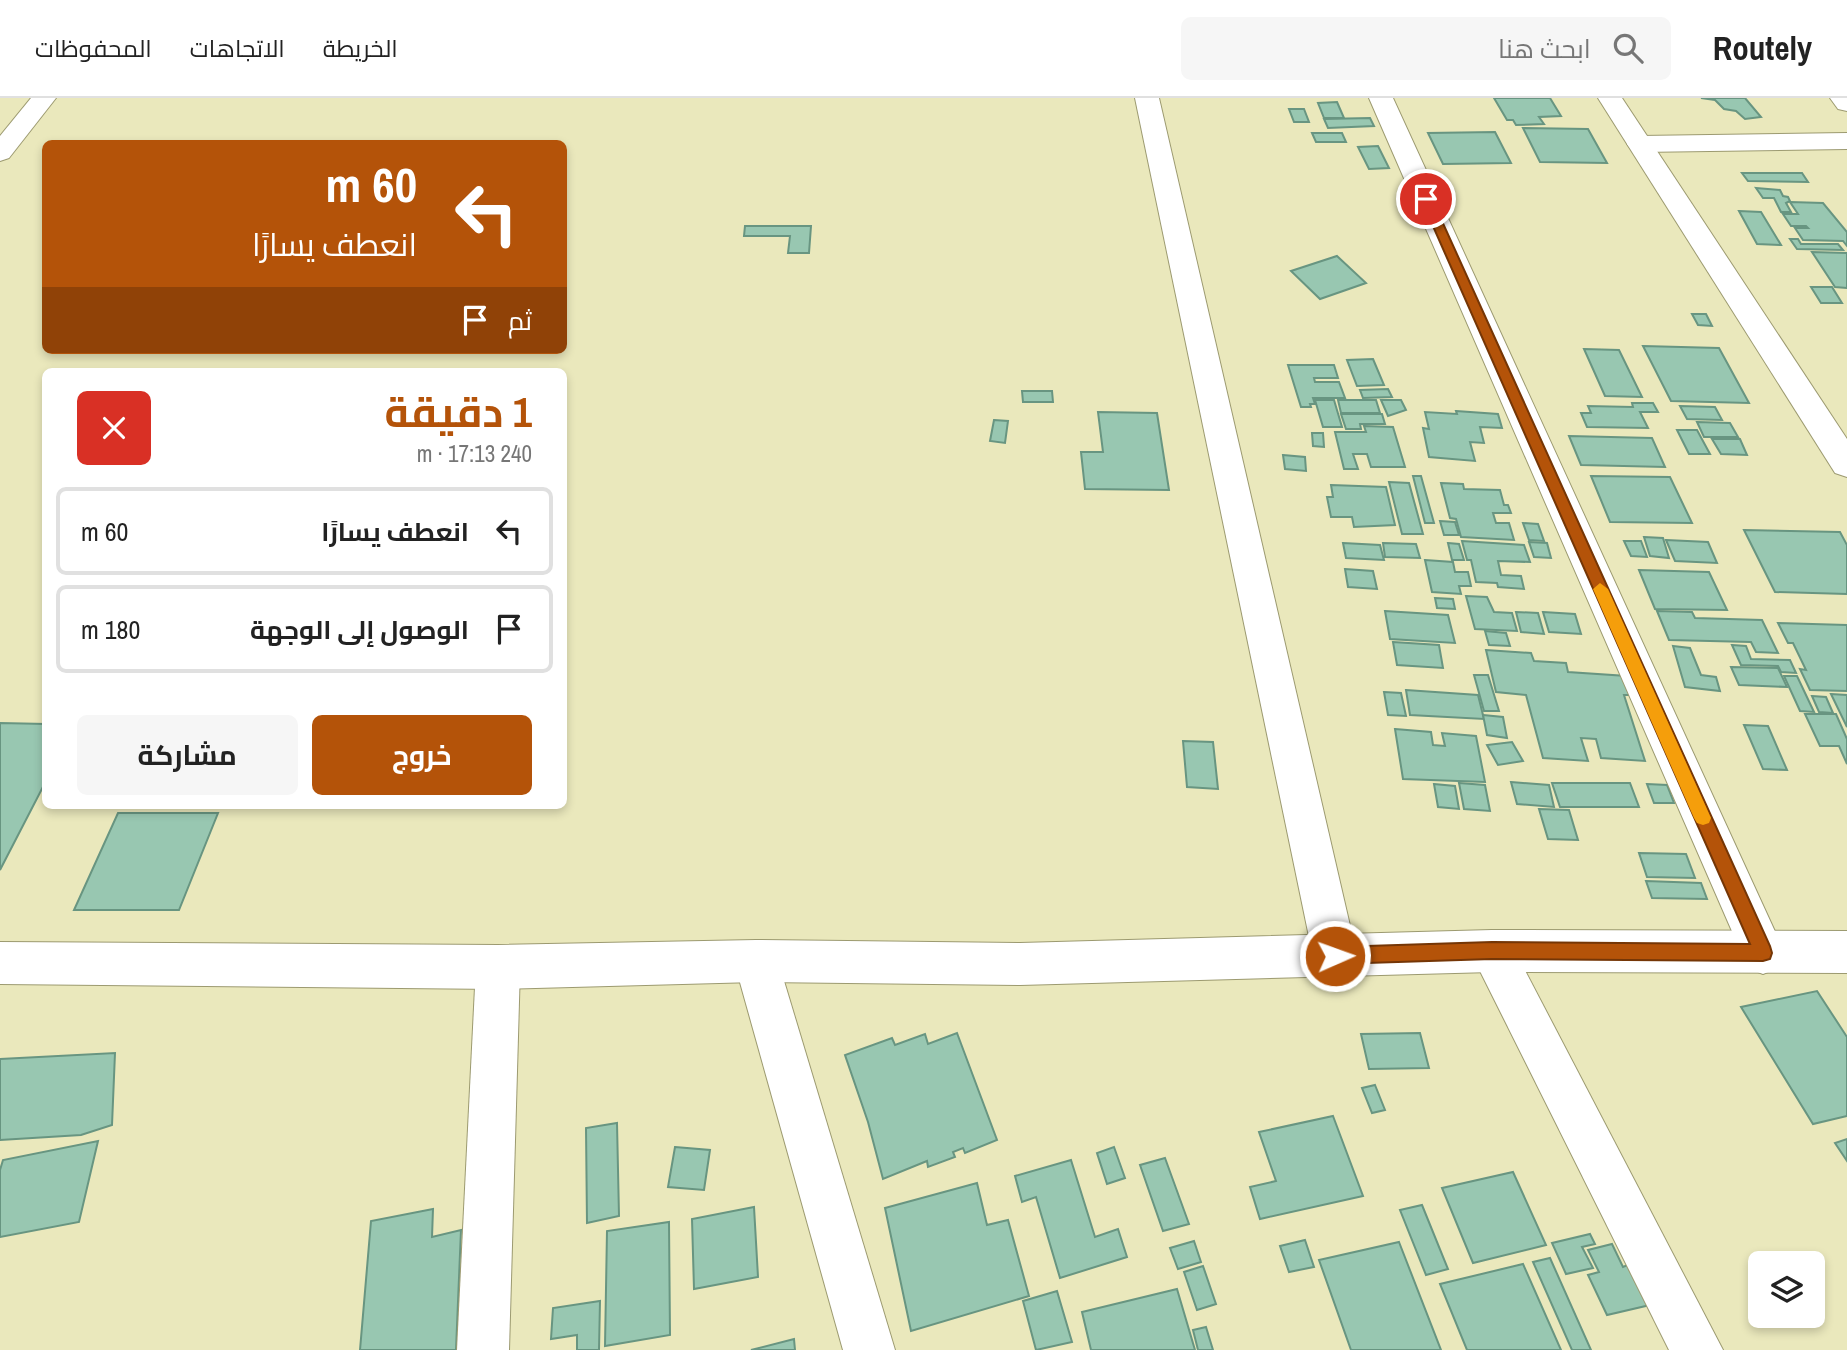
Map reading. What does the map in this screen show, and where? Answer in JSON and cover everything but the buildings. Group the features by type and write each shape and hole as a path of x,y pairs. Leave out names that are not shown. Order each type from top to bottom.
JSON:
{"street":[{"path":"1147,98 1335,956"},
{"path":"1381,98 1763,953"},
{"path":"1610,98 1846,461"},
{"path":"1842,98 1847,104"},
{"path":"0,115 38,106"},
{"path":"0,153 38,106"},
{"path":"1640,144 1847,141"},
{"path":"1492,951 1697,1350"},
{"path":"0,963 498,967 756,961 1020,964 1492,951 1847,952"},
{"path":"756,961 869,1350"},
{"path":"484,1350 498,967"}],"slow traffic":[{"path":"1600,589 1703,818"}],"route":[{"path":"1335,956 1492,951 1763,953 1426,199"}]}
